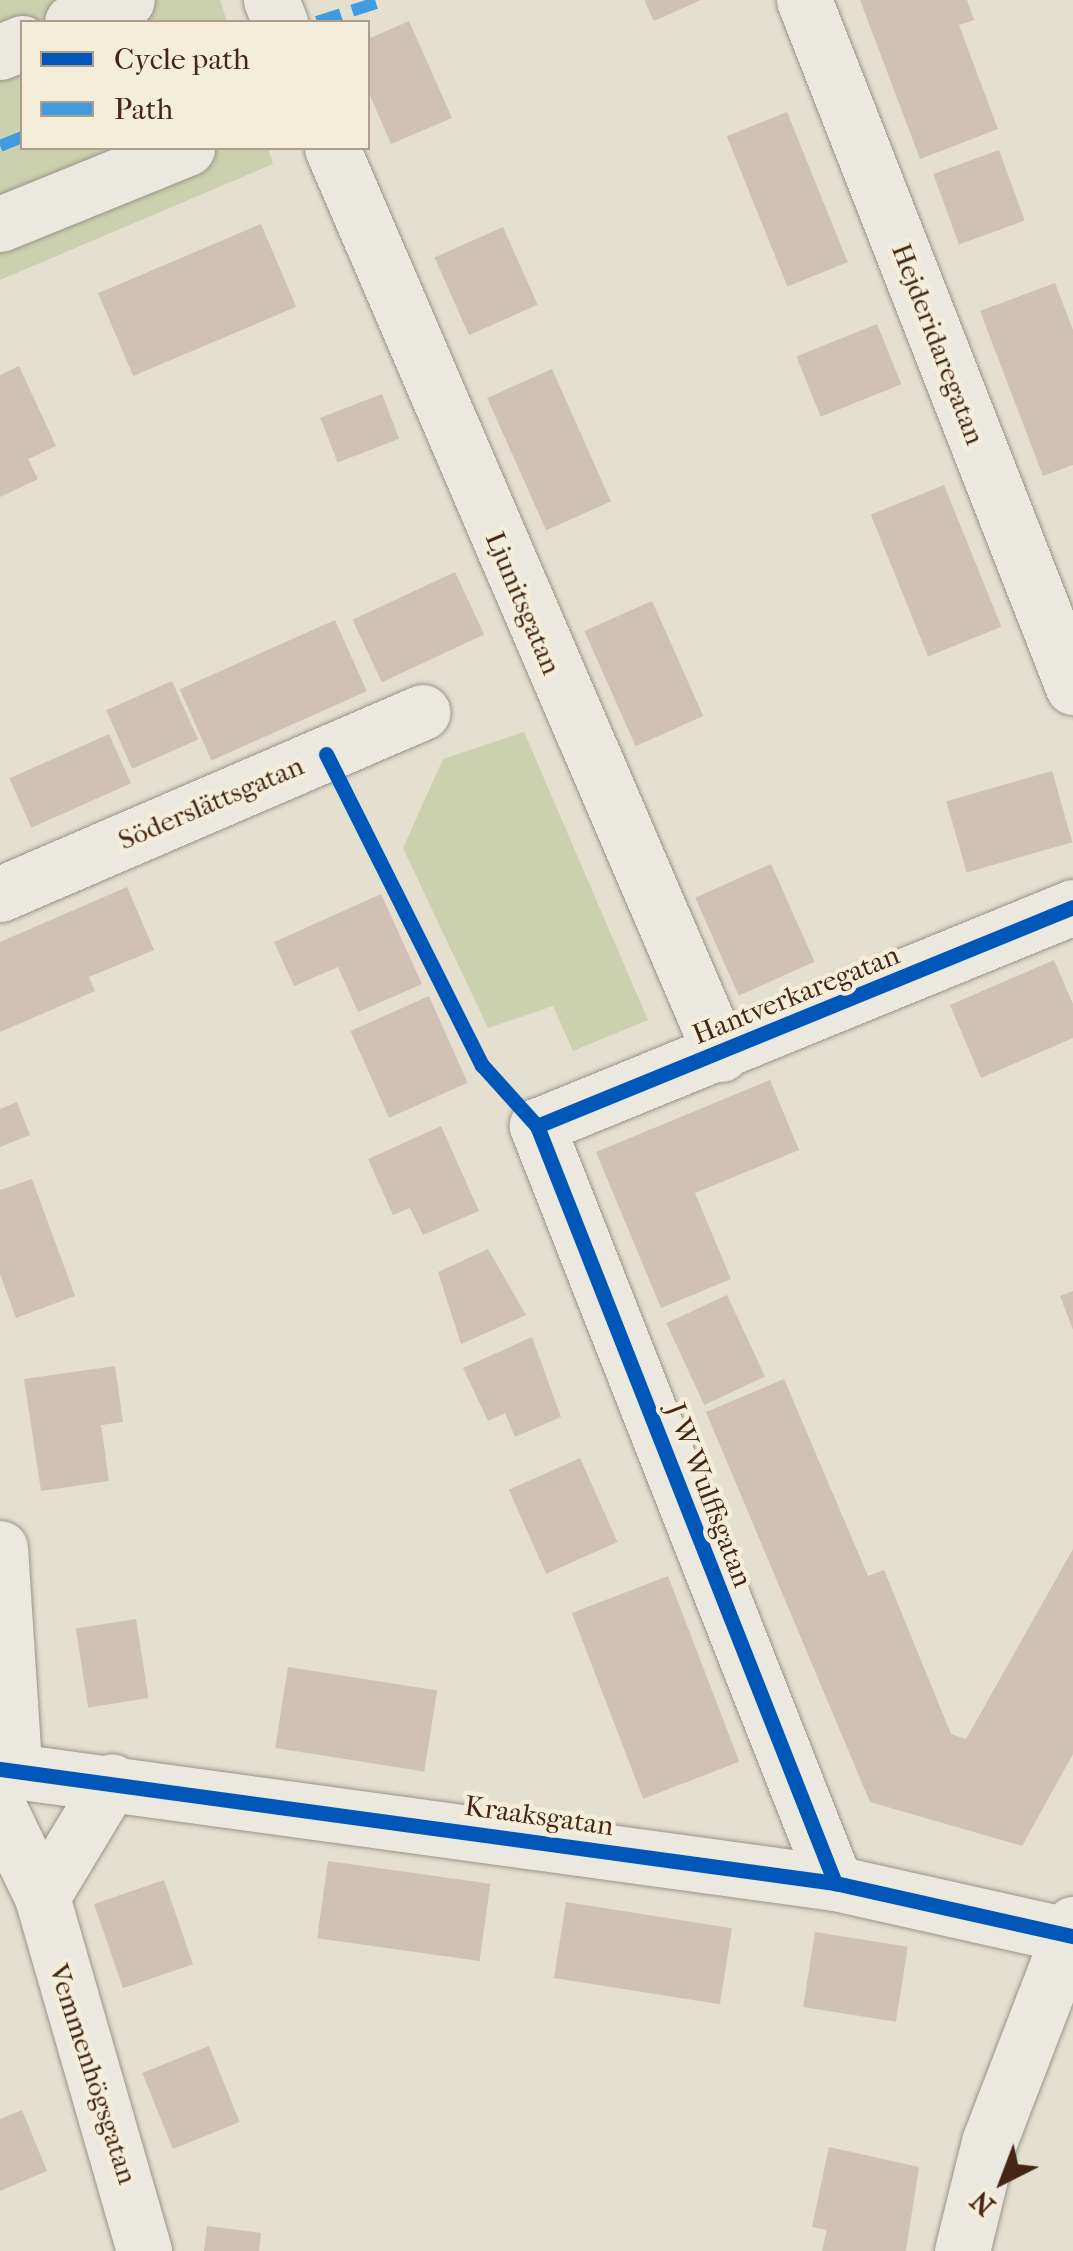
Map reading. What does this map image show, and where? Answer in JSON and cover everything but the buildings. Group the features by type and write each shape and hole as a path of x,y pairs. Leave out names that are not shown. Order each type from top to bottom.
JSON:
{"street":[{"path":"77,20 128,0"},
{"name":"Hejderidaregatan","path":"804,0 1073,688"},
{"path":"0,224 182,150"},
{"name":"Ljunitsgatan","path":"333,150 722,1054"},
{"name":"Söderslättsgatan","path":"0,894 422,712"},
{"name":"Hantverkaregatan","path":"537,1126 722,1054 1073,908"},
{"name":"J W Wulffsgatan","path":"537,1126 834,1884"},
{"name":"Vemmenhögsgatan","path":"0,1548 5,1782 42,1896 144,2251"},
{"path":"42,1896 112,1781"},
{"name":"Kraaksgatan","path":"5,1782 112,1781 834,1884 1072,1931"},
{"path":"962,2251 990,2142 1072,1931"}],"green space":[{"path":"0,0 220,0 226,20 20,20 20,150 269,150 273,164 0,280"},
{"path":"524,732 648,1020 573,1051 553,1006 488,1028 403,848 443,759"}],"marked path":[{"path":"323,20 385,0"},
{"path":"0,146 20,138"}],"cycle path":[{"path":"326,754 482,1065 537,1126 835,1883"},
{"path":"537,1126 1073,907"},
{"path":"0,1769 835,1883 1073,1936"}]}
